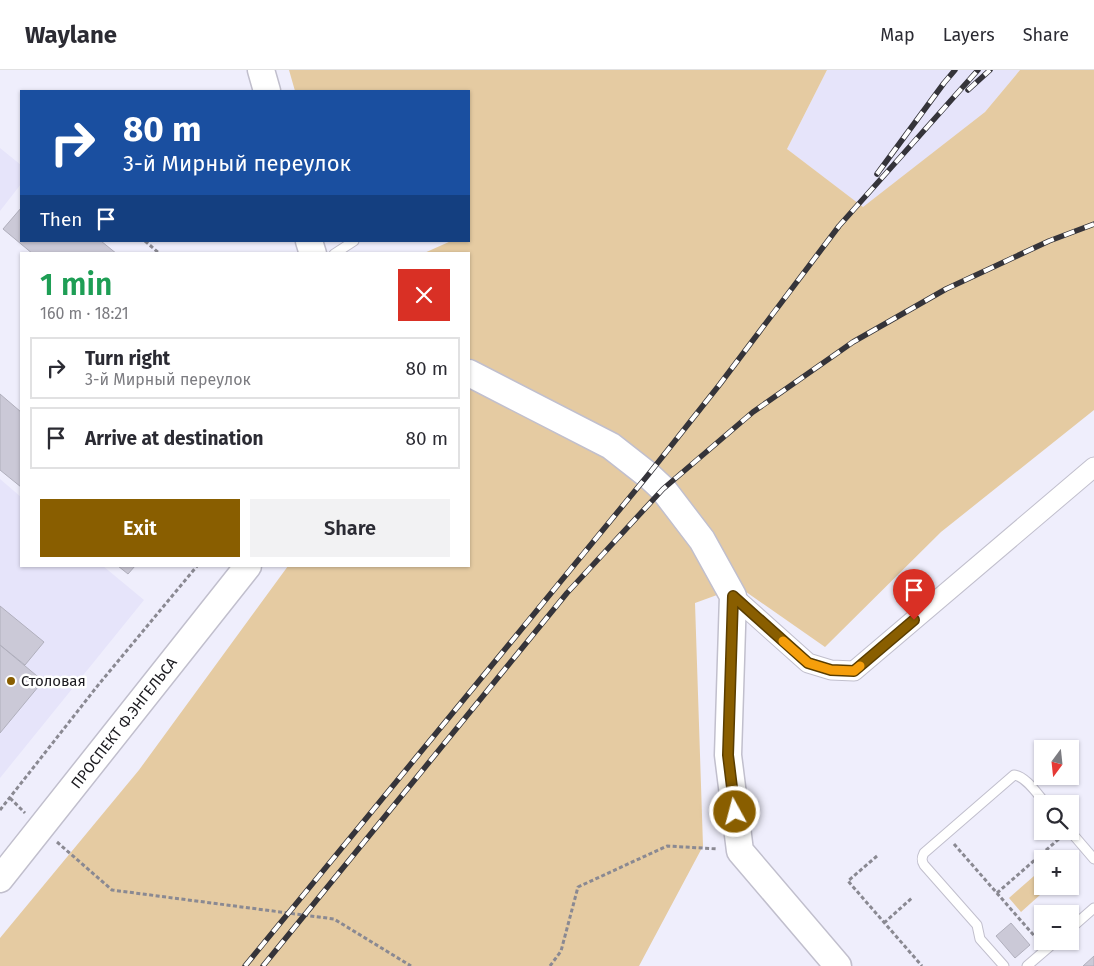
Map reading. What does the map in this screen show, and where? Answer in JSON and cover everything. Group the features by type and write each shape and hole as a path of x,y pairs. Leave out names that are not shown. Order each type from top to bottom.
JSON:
{"street":[{"path":"262,70 267,90"},
{"path":"470,374 611,446 648,475 663,489 702,540 733,596 808,663 831,670 854,671 1094,467"},
{"name":"ПРОСПЕКТ Ф.ЭНГЕЛЬСА","path":"0,879 247,567"},
{"path":"733,596 728,755 740,851 838,966"}],"lane":[{"path":"337,252 352,242"},
{"path":"997,964 980,939 977,925 924,865 922,857 945,834 1014,775 1019,775 1024,779 1038,795"},
{"path":"1078,840 1094,859"},
{"path":"1079,921 1094,908"},
{"path":"1027,966 1045,950"}],"path":[{"path":"146,242 158,252"},
{"path":"0,810 99,684 196,567"},
{"path":"10,798 40,828 112,890 334,919 411,966"},
{"path":"945,834 1034,935"},
{"path":"997,893 1059,840"},
{"path":"550,966 561,951 578,887 668,846 740,851"},
{"path":"877,856 848,881 922,966"},
{"path":"884,922 913,897"}],"shaded area":[{"path":"289,70 827,70 787,149 863,207 985,112 1020,70 1094,70 1094,410 941,532 825,647 739,587 695,603 703,846 639,966 0,966 0,938 139,770 287,567 470,567 470,252 426,252 449,242 470,242 470,90 295,90"},
{"path":"827,70 1020,70 985,112 863,208 787,149"},
{"path":"0,148 20,164 20,185 0,211"},
{"path":"0,479 20,496 20,567 104,567 144,600 0,778"},
{"path":"1034,876 1034,895 1040,895 1021,912 1009,898"}],"building":[{"path":"20,209 20,242 102,242 115,252 31,252 3,229"},
{"path":"0,394 20,411 20,486 0,470"},
{"path":"119,567 134,567 128,574"},
{"path":"0,606 44,642 25,665 0,645"},
{"path":"0,645 43,681 0,733"},
{"path":"1011,923 1030,945 1015,958 996,936"},
{"path":"1094,956 1094,966 1083,966"}],"railway":[{"path":"877,174 955,70"},
{"path":"245,966 648,475 720,384 839,226 978,70"},
{"path":"968,90 990,70"},
{"path":"263,966 567,593 663,489 753,412 853,342 946,289 1049,241 1094,224"}],"slow traffic":[{"path":"783,641 808,663 831,670 854,671 860,666"}],"place":[{"name":"Столовая","path":"11,681"}],"route":[{"path":"735,812 728,755 733,596 808,663 831,670 854,671 914,620"}]}
